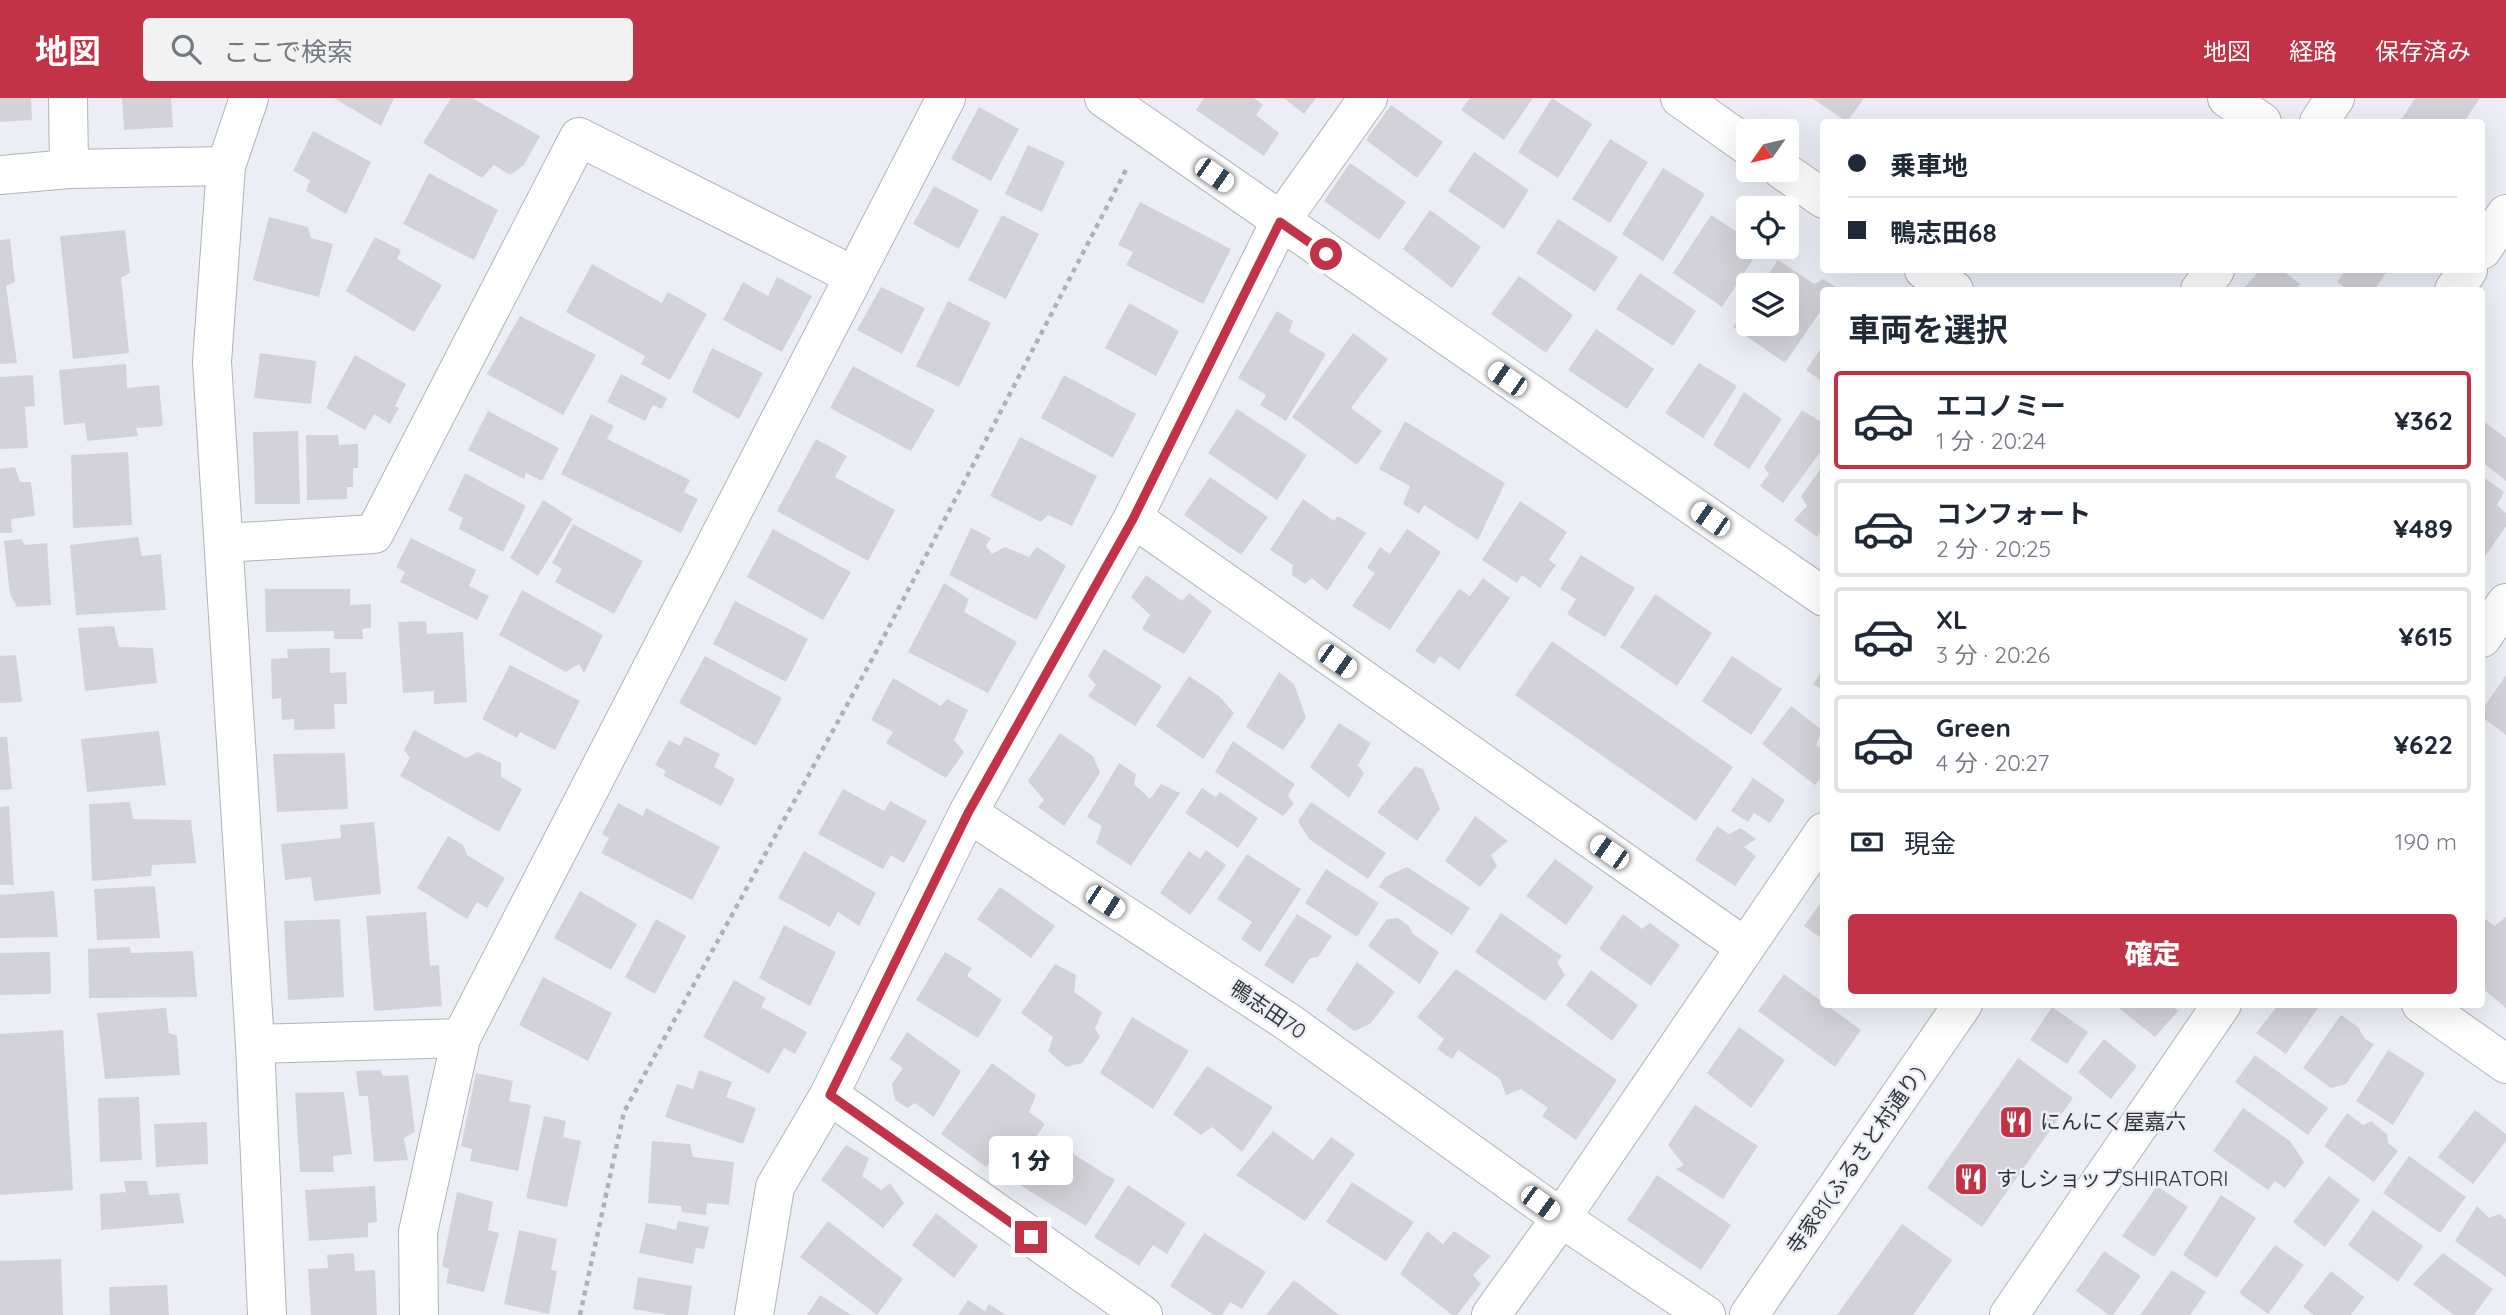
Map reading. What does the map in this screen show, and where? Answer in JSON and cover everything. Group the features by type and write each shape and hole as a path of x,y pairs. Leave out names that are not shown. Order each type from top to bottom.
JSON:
{"street":[{"path":"68,98 69,169"},
{"path":"249,98 226,166 212,362 255,1044 267,1315"},
{"path":"419,1315 418,1232 461,1038 946,98"},
{"path":"1104,98 1820,594"},
{"path":"754,1315 775,1187 830,1095 968,813 1133,519 1280,222 1368,98"},
{"path":"1680,98 1736,138"},
{"path":"2227,98 2258,119"},
{"path":"2321,119 2335,98"},
{"path":"223,543 374,534 579,137 854,276"},
{"path":"0,175 69,169 226,166"},
{"path":"1799,182 1820,196"},
{"path":"2485,246 2506,215"},
{"path":"1928,273 1950,287"},
{"path":"1133,519 1745,947"},
{"path":"2485,634 2506,603"},
{"name":"鴨志田70","path":"968,813 1288,1022 1561,1218 1706,1315"},
{"path":"1491,1315 1561,1218 1820,838"},
{"name":"寺家81(ふるさと村通り)","path":"1749,1315 1960,1008"},
{"path":"2009,1315 2218,1008"},
{"path":"2427,1008 2506,1064"},
{"path":"255,1044 461,1038"},
{"path":"830,1095 1143,1315"}],"path":[{"path":"580,1315 624,1112 876,652 1147,128"}],"building":[{"path":"0,98 31,98 32,120 0,122"},
{"path":"122,98 171,98 173,127 124,130"},
{"path":"334,98 394,98 381,126"},
{"path":"451,98 472,98 540,136 524,165 510,175 494,165 482,178 423,143"},
{"path":"1204,98 1254,98 1263,105 1256,115 1279,133 1264,156 1196,110"},
{"path":"1284,98 1316,98 1304,114"},
{"path":"1470,98 1533,98 1504,140 1461,110"},
{"path":"1552,98 1592,124 1558,178 1518,152"},
{"path":"1812,98 1864,98 1849,119 1843,119"},
{"path":"2415,98 2480,98 2466,119 2402,119"},
{"path":"1391,105 1443,142 1417,178 1366,140"},
{"path":"979,107 1019,129 991,181 951,159"},
{"path":"313,131 371,162 346,214 306,191 310,180 293,171"},
{"path":"1610,139 1648,162 1610,223 1572,199"},
{"path":"1028,145 1065,162 1042,212 1005,194"},
{"path":"1474,152 1529,190 1504,229 1448,191"},
{"path":"1350,163 1406,202 1379,240 1324,201"},
{"path":"1663,168 1705,194 1663,261 1622,234"},
{"path":"429,173 498,210 474,260 403,224"},
{"path":"934,186 979,210 959,249 913,224"},
{"path":"1140,202 1231,249 1203,304 1126,265 1133,252 1118,245"},
{"path":"1430,210 1481,247 1452,288 1403,249"},
{"path":"1002,215 1039,234 1006,299 968,280"},
{"path":"1711,215 1736,231 1736,259 1753,259 1744,273 1736,273 1736,285 1722,307 1673,273"},
{"path":"269,217 308,227 311,238 333,244 319,297 253,280"},
{"path":"1558,219 1618,257 1595,292 1536,253"},
{"path":"125,230 130,273 121,278 129,353 73,359 60,236"},
{"path":"375,237 401,250 397,259 442,285 414,332 346,291"},
{"path":"10,239 15,282 6,286 17,363 0,364 0,240"},
{"path":"1778,260 1798,273 1769,273"},
{"path":"592,264 662,303 668,292 707,314 670,380 641,364 645,356 566,312"},
{"path":"1640,273 1696,311 1673,346 1616,309"},
{"path":"2257,273 2286,273 2300,284 2298,287 2245,287"},
{"path":"2344,273 2386,273 2376,287 2344,287 2337,282"},
{"path":"1799,274 1814,284 1823,279 1836,287 1820,287 1820,312 1785,363 1746,336 1799,336"},
{"path":"1519,276 1573,315 1546,353 1491,314"},
{"path":"777,277 812,296 782,352 723,320 743,282 768,296"},
{"path":"881,287 925,308 902,354 857,330"},
{"path":"948,301 991,323 959,387 916,366"},
{"path":"1129,303 1179,331 1156,376 1105,348"},
{"path":"1277,311 1293,321 1289,332 1326,354 1286,421 1260,405 1266,395 1238,378"},
{"path":"520,316 596,355 563,415 487,374"},
{"path":"1596,329 1654,369 1627,409 1568,370"},
{"path":"1353,333 1388,359 1351,408 1382,431 1357,465 1292,417"},
{"path":"712,348 763,373 739,419 692,392"},
{"path":"1820,350 1820,380 1806,370"},
{"path":"260,353 316,361 311,404 254,398"},
{"path":"355,355 406,384 395,406 399,408 390,424 374,414 365,430 326,408"},
{"path":"1699,363 1737,386 1703,438 1665,413"},
{"path":"126,364 127,388 159,385 163,426 136,428 138,436 87,441 85,423 64,425 59,370"},
{"path":"853,366 935,410 911,451 830,408"},
{"path":"621,374 667,398 662,409 653,405 645,421 607,402"},
{"path":"33,375 35,406 25,407 28,448 0,449 0,377"},
{"path":"1064,375 1136,414 1113,458 1041,418"},
{"path":"1744,392 1782,419 1749,469 1713,445"},
{"path":"1237,409 1307,455 1277,500 1208,453"},
{"path":"1802,410 1820,421 1820,452 1783,503 1760,486 1769,474 1764,467"},
{"path":"488,411 559,448 542,481 526,473 524,479 468,450"},
{"path":"591,414 614,426 607,439 690,480 684,492 698,499 681,533 561,474"},
{"path":"1405,421 1505,483 1478,540 1424,505 1419,514 1403,504 1410,486 1379,469"},
{"path":"2485,422 2506,438 2506,481 2485,464"},
{"path":"298,431 300,504 255,504 253,432"},
{"path":"306,435 338,435 339,445 358,444 358,468 353,468 353,487 347,487 347,499 307,500"},
{"path":"1020,437 1097,476 1072,526 1048,515 1041,522 990,496"},
{"path":"816,439 847,456 835,477 895,510 868,561 777,511"},
{"path":"128,452 132,525 73,528 71,455"},
{"path":"15,467 20,482 31,482 35,516 11,519 12,533 0,533 0,469"},
{"path":"1820,470 1820,532 1817,537 1794,520 1807,506 1801,496"},
{"path":"465,473 526,506 503,552 459,529 463,518 448,510"},
{"path":"1210,477 1268,517 1241,555 1184,515"},
{"path":"2485,478 2504,492 2497,505 2506,513 2506,526 2485,557"},
{"path":"1303,499 1334,521 1338,516 1366,533 1327,591 1312,578 1305,584 1292,575 1293,565 1270,550"},
{"path":"543,500 573,519 538,576 510,558"},
{"path":"1520,501 1567,532 1549,560 1556,565 1540,588 1522,575 1517,583 1482,560"},
{"path":"573,524 643,561 614,614 555,582 562,569 552,563"},
{"path":"971,528 991,538 986,546 992,554 1005,547 1029,557 1037,547 1066,566 1036,620 949,575"},
{"path":"773,529 851,572 823,620 747,577"},
{"path":"1407,529 1441,552 1390,630 1352,606 1375,573 1367,568 1380,547 1390,554"},
{"path":"138,537 142,556 161,554 166,610 76,615 70,545"},
{"path":"411,538 476,570 469,586 489,596 477,620 400,582 405,572 396,567"},
{"path":"21,539 25,545 47,543 51,605 17,607 10,594 4,541"},
{"path":"1581,555 1635,588 1605,637 1567,614 1576,599 1560,589"},
{"path":"1146,575 1182,601 1189,593 1212,611 1184,654 1142,629 1150,615 1131,597"},
{"path":"1483,578 1510,598 1459,670 1440,656 1434,664 1415,651 1459,589 1470,596"},
{"path":"944,583 969,599 964,612 1017,642 988,693 908,652"},
{"path":"265,589 350,589 350,605 371,604 371,628 362,629 363,639 334,639 334,631 266,632"},
{"path":"522,590 603,635 584,673 579,664 566,672 499,635"},
{"path":"1655,594 1712,633 1677,686 1620,647"},
{"path":"735,601 808,639 786,682 713,644"},
{"path":"426,621 427,634 463,632 467,702 434,704 434,691 403,693 398,622"},
{"path":"114,626 119,647 153,648 157,683 85,691 78,628"},
{"path":"1552,641 1733,767 1696,821 1515,695"},
{"path":"330,648 330,673 346,672 347,704 334,704 335,729 294,730 294,719 282,720 281,698 272,699 271,659 288,658 287,649"},
{"path":"1104,649 1162,686 1135,726 1088,696 1096,685 1088,676"},
{"path":"16,655 22,702 0,703 0,656"},
{"path":"705,656 782,698 756,746 679,703"},
{"path":"1732,656 1782,689 1751,735 1702,701"},
{"path":"510,665 580,701 555,750 520,732 517,738 482,719"},
{"path":"1279,672 1294,684 1306,718 1283,750 1246,727"},
{"path":"1820,674 1820,688 1813,684"},
{"path":"2506,675 2506,735 2485,719 2485,706"},
{"path":"1189,676 1219,696 1234,713 1203,759 1156,726"},
{"path":"893,678 941,706 947,699 968,710 954,740 964,752 946,778 886,743 893,732 871,720"},
{"path":"1791,706 1820,728 1816,745 1820,748 1820,779 1815,785 1762,744"},
{"path":"1339,723 1371,743 1358,765 1364,774 1349,798 1310,767"},
{"path":"414,730 466,758 478,752 501,763 501,777 522,789 499,832 400,776 410,758 404,750"},
{"path":"159,731 166,785 87,792 81,739"},
{"path":"1060,733 1093,756 1100,773 1064,826 1038,807 1044,800 1028,781"},
{"path":"685,736 720,754 714,767 735,779 721,806 664,776 666,771 655,765 669,740 680,746"},
{"path":"0,737 7,737 12,789 0,790"},
{"path":"1233,741 1295,784 1288,795 1294,804 1283,816 1215,772"},
{"path":"345,753 348,809 277,812 273,754"},
{"path":"1119,763 1136,774 1134,784 1150,799 1161,784 1180,793 1131,866 1096,843 1102,826 1087,817"},
{"path":"1415,766 1423,769 1440,809 1417,841 1377,812"},
{"path":"1753,778 1785,800 1770,823 1754,813 1748,822 1731,811"},
{"path":"1202,788 1216,797 1220,792 1258,818 1238,848 1185,813"},
{"path":"843,789 884,811 890,801 927,821 904,863 891,855 883,869 818,834"},
{"path":"130,802 133,819 191,820 196,863 152,865 151,876 92,881 89,804"},
{"path":"1311,802 1386,853 1368,879 1309,839 1298,821"},
{"path":"618,803 643,816 646,808 720,847 692,900 601,853 609,838 602,834"},
{"path":"9,806 14,885 0,885 0,807"},
{"path":"1475,816 1508,841 1491,855 1497,866 1480,887 1445,861"},
{"path":"374,822 381,894 314,901 311,877 285,880 281,844 341,838 340,825"},
{"path":"1717,826 1729,834 1741,828 1756,839 1744,847 1756,856 1735,886 1695,860"},
{"path":"448,836 463,845 467,855 505,878 487,908 477,902 467,919 417,888"},
{"path":"1206,850 1226,865 1190,915 1160,893 1189,851 1200,859"},
{"path":"804,851 876,893 859,926 838,912 830,927 778,898"},
{"path":"1247,854 1301,889 1260,952 1241,939 1252,922 1217,899"},
{"path":"1555,859 1594,887 1566,925 1526,896"},
{"path":"1407,867 1470,908 1452,935 1379,887 1385,877"},
{"path":"1326,869 1379,903 1357,937 1305,903"},
{"path":"155,886 160,938 97,940 94,889"},
{"path":"1000,887 1055,926 1031,958 977,919"},
{"path":"54,891 58,937 0,938 0,895"},
{"path":"580,891 637,924 611,970 554,938"},
{"path":"1820,904 1820,937 1804,926"},
{"path":"426,912 430,966 439,965 442,1006 374,1011 366,916"},
{"path":"1501,913 1562,956 1557,962 1565,975 1545,1001 1475,952"},
{"path":"1297,914 1332,936 1318,957 1310,958 1293,984 1264,965"},
{"path":"1623,914 1642,929 1650,923 1680,945 1651,986 1599,949"},
{"path":"2506,917 2506,1008 2485,990 2485,919 2494,926"},
{"path":"1398,918 1409,926 1413,934 1439,952 1420,984 1368,946 1387,919"},
{"path":"340,919 344,997 288,1000 284,921"},
{"path":"656,919 686,936 655,994 625,977"},
{"path":"784,925 836,952 810,1006 759,978"},
{"path":"130,947 131,953 193,951 197,997 89,998 88,949"},
{"path":"50,952 51,994 0,995 0,953"},
{"path":"945,952 972,968 967,976 1002,1000 978,1038 916,1000"},
{"path":"1357,962 1395,992 1370,1024 1354,1031 1326,1010"},
{"path":"1055,964 1076,975 1074,992 1102,1012 1095,1029 1100,1037 1082,1063 1066,1067 1048,1051 1053,1037 1021,1013"},
{"path":"1456,969 1617,1080 1576,1140 1542,1116 1548,1108 1521,1089 1506,1095 1500,1079 1458,1050 1452,1059 1437,1049 1444,1039 1417,1017"},
{"path":"1591,970 1638,1005 1612,1041 1566,1005"},
{"path":"1784,974 1820,1000 1820,1008 1831,1008 1861,1030 1835,1067 1758,1011"},
{"path":"543,977 612,1013 588,1061 519,1025"},
{"path":"734,980 766,998 761,1007 807,1032 795,1054 784,1048 769,1074 703,1037"},
{"path":"166,1008 169,1033 177,1036 180,1075 105,1079 97,1013"},
{"path":"2051,1008 2088,1032 2067,1064 2030,1040"},
{"path":"2119,1008 2175,1008 2178,1011 2155,1037"},
{"path":"2276,1008 2318,1008 2286,1054 2256,1033"},
{"path":"2341,1015 2358,1027 2365,1039 2374,1044 2346,1084 2331,1088 2303,1068"},
{"path":"1132,1017 1189,1051 1153,1109 1100,1073"},
{"path":"1739,1027 1785,1060 1751,1108 1707,1073"},
{"path":"63,1030 73,1190 0,1195 0,1034"},
{"path":"907,1032 961,1071 934,1117 915,1103 907,1108 895,1100 892,1084 903,1068 890,1059"},
{"path":"2104,1039 2137,1066 2111,1099 2078,1072"},
{"path":"2388,1050 2425,1073 2393,1125 2356,1101"},
{"path":"2255,1055 2328,1108 2308,1135 2235,1082"},
{"path":"2018,1058 2073,1098 1982,1227 1927,1188"},
{"path":"992,1063 1036,1095 1029,1112 1045,1124 1025,1153 1006,1140 986,1167 941,1134"},
{"path":"1207,1066 1273,1107 1242,1152 1212,1127 1201,1135 1173,1114"},
{"path":"380,1070 383,1076 408,1075 415,1132 404,1138 408,1160 374,1162 368,1096 359,1096 356,1071"},
{"path":"699,1070 732,1082 726,1097 756,1108 743,1144 665,1117 677,1084 693,1089"},
{"path":"476,1073 513,1081 509,1101 531,1105 518,1171 470,1161 472,1149 461,1146"},
{"path":"344,1092 352,1154 333,1156 334,1172 300,1172 295,1093"},
{"path":"139,1097 142,1160 100,1162 98,1098"},
{"path":"1695,1105 1758,1146 1723,1199 1676,1169 1684,1165 1668,1145"},
{"path":"2243,1108 2290,1141 2304,1162 2285,1188 2275,1181 2268,1190 2213,1151"},
{"path":"2475,1110 2506,1134 2506,1141 2473,1184 2438,1157"},
{"path":"2347,1113 2363,1125 2371,1121 2387,1134 2388,1143 2398,1151 2374,1182 2324,1146"},
{"path":"544,1116 566,1121 563,1137 581,1141 567,1207 526,1198"},
{"path":"207,1122 208,1164 156,1167 154,1124"},
{"path":"1273,1131 1313,1160 1331,1137 1355,1154 1305,1221 1236,1175"},
{"path":"1049,1139 1115,1180 1086,1226 1020,1185"},
{"path":"652,1141 690,1144 693,1157 734,1162 729,1205 707,1203 706,1215 682,1212 681,1206 648,1203"},
{"path":"846,1145 869,1158 862,1176 881,1190 890,1183 904,1203 883,1228 821,1180"},
{"path":"2409,1156 2466,1197 2440,1233 2383,1193"},
{"path":"1657,1175 1731,1225 1701,1270 1627,1220"},
{"path":"2329,1176 2360,1200 2325,1247 2293,1222"},
{"path":"124,1181 147,1181 149,1195 179,1193 184,1223 101,1230 100,1194 126,1192"},
{"path":"1352,1182 1414,1222 1386,1261 1326,1222"},
{"path":"1128,1185 1186,1223 1167,1254 1153,1245 1139,1266 1094,1237"},
{"path":"375,1186 377,1222 368,1223 368,1237 309,1241 305,1190"},
{"path":"2157,1186 2188,1207 2154,1257 2122,1236"},
{"path":"457,1192 493,1202 488,1230 499,1233 484,1292 446,1283 449,1269 442,1266"},
{"path":"2221,1195 2256,1218 2217,1278 2183,1255"},
{"path":"2477,1206 2489,1218 2499,1214 2506,1219 2506,1277 2455,1241"},
{"path":"2373,1210 2423,1246 2398,1282 2348,1245"},
{"path":"936,1213 978,1246 954,1278 912,1245"},
{"path":"678,1221 709,1227 704,1249 696,1248 693,1264 639,1253 646,1223 676,1230"},
{"path":"828,1221 903,1279 877,1315 800,1257"},
{"path":"1902,1224 1952,1260 1913,1315 1837,1315"},
{"path":"519,1230 557,1239 551,1270 557,1271 549,1314 504,1304"},
{"path":"1427,1231 1443,1244 1454,1231 1491,1256 1473,1275 1481,1284 1457,1315 1452,1315 1400,1274"},
{"path":"1204,1233 1266,1272 1242,1309 1230,1302 1222,1315 1214,1315 1170,1286"},
{"path":"2275,1245 2304,1265 2268,1314 2239,1293"},
{"path":"2104,1251 2141,1276 2113,1315 2109,1315 2076,1291"},
{"path":"354,1253 355,1271 375,1270 377,1315 311,1315 308,1269 328,1268 327,1255"},
{"path":"2443,1253 2493,1289 2474,1315 2454,1315 2413,1284"},
{"path":"61,1259 63,1315 0,1315 0,1261"},
{"path":"2172,1270 2206,1292 2190,1315 2140,1315"},
{"path":"2331,1271 2364,1297 2351,1315 2314,1315 2303,1307"},
{"path":"638,1277 692,1286 688,1315 633,1309"},
{"path":"1294,1280 1339,1315 1266,1315"},
{"path":"167,1285 169,1315 110,1315 109,1287"},
{"path":"820,1295 851,1315 807,1315"},
{"path":"968,1300 985,1311 989,1304 1006,1315 958,1315"}],"place":[{"name":"にんにく屋嘉六","path":"2016,1122"},
{"name":"すしショップSHIRATORI","path":"1971,1179"}],"route":[{"path":"1031,1237 830,1095 968,813 1133,519 1280,222 1326,254"}]}
